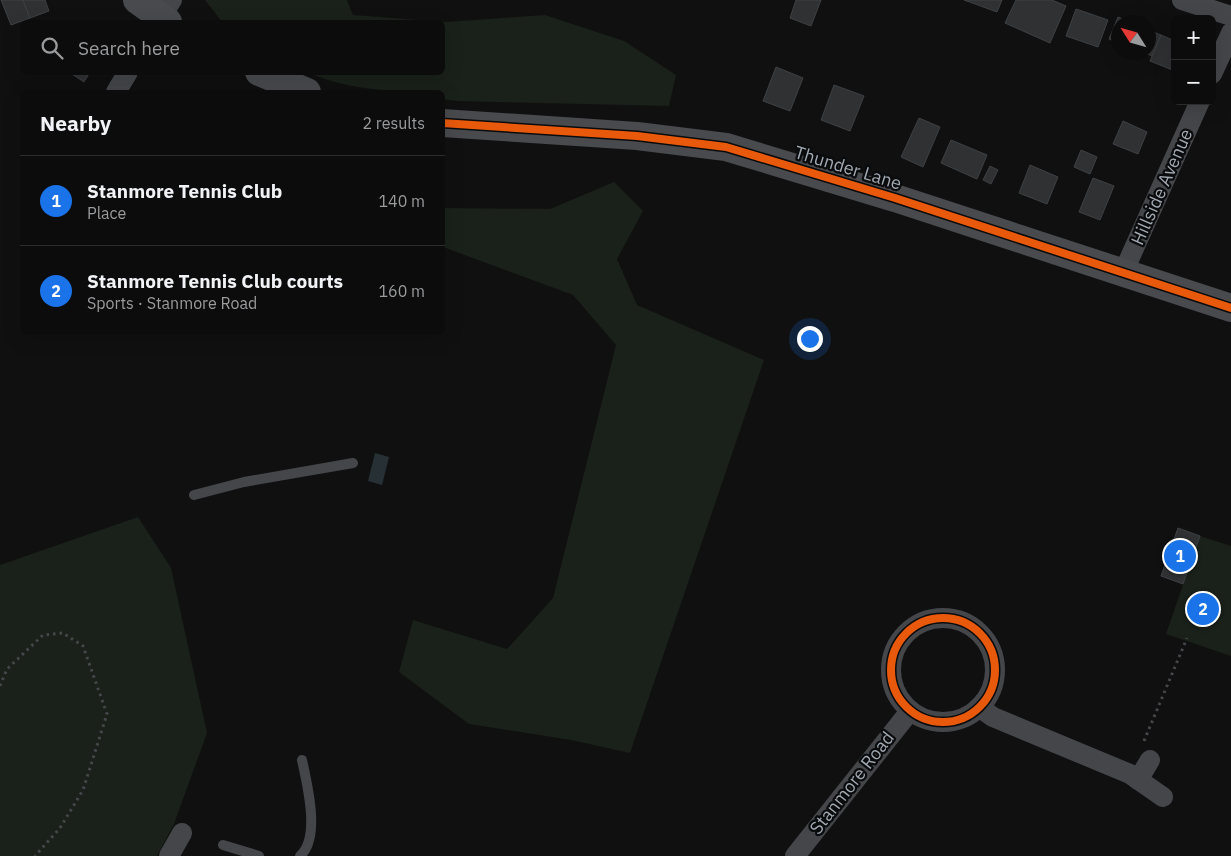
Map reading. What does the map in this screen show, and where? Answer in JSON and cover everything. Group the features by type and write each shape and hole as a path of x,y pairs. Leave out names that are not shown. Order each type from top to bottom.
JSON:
{"street":[{"path":"137,0 165,16"},
{"path":"1182,0 1231,16"},
{"path":"1216,65 1231,33"},
{"path":"117,90 126,75"},
{"path":"266,75 302,90"},
{"name":"Hillside Avenue","path":"1123,273 1198,105"},
{"name":"Thunder Lane","path":"445,123 637,136 726,148 895,198 1231,308"},
{"path":"946,617 966,622 981,634 992,651 995,668 992,689 979,707 967,716 946,722 926,720 910,711 898,697 891,680 891,661 899,641 912,628 924,621 946,617"},
{"path":"979,707 993,717 1134,777 1163,797"},
{"name":"Stanmore Road","path":"795,856 910,711"},
{"path":"1134,777 1150,760"},
{"path":"169,856 182,833"}],"lane":[{"path":"194,495 244,482 353,463"},
{"path":"300,856 310,841 311,822 309,795 302,760"},
{"path":"223,845 259,856"}],"path":[{"path":"0,686 6,669 43,635 63,632 82,646 107,714 84,790 60,828 35,856"},
{"path":"1134,777 1188,638"}],"shaded area":[{"path":"205,0 347,0 353,15 419,20 220,20"},
{"path":"545,15 624,41 676,75 669,106 457,101 445,99 445,90 384,90 341,84 315,75 445,75 445,22"},
{"path":"614,182 643,211 617,259 637,305 764,360 630,753 571,740 469,724 399,672 413,620 507,649 553,598 616,345 573,295 445,248 445,208 550,209"},
{"path":"375,453 389,457 382,485 368,481"},
{"path":"138,517 171,568 207,733 174,824 157,856 0,856 0,565"},
{"path":"1200,536 1231,546 1231,656 1166,634"}],"building":[{"path":"1,0 23,0 30,18 20,20 11,25"},
{"path":"23,0 45,0 49,11 30,18"},
{"path":"796,0 821,0 811,26 790,18"},
{"path":"964,0 1002,0 997,12"},
{"path":"1016,0 1052,0 1066,6 1050,43 1005,23"},
{"path":"1076,9 1108,20 1098,47 1066,36"},
{"path":"1156,33 1161,35 1156,47"},
{"path":"1161,35 1171,39 1171,69 1150,61 1156,60 1156,47"},
{"path":"776,67 803,78 790,111 763,101"},
{"path":"74,75 88,75 84,82"},
{"path":"834,85 864,96 850,131 821,120"},
{"path":"919,118 940,127 923,167 901,157"},
{"path":"1123,121 1147,132 1138,154 1113,144"},
{"path":"951,140 987,155 977,179 941,163"},
{"path":"1081,150 1097,157 1090,174 1074,167"},
{"path":"1030,165 1058,177 1047,204 1019,193"},
{"path":"990,166 998,170 991,184 983,180"},
{"path":"1093,178 1114,186 1100,220 1079,212"},
{"path":"1178,528 1200,536 1183,584 1161,576"}],"cycle path":[{"path":"445,123 637,136 726,147 895,198 1231,308"},
{"path":"943,618 963,622 980,633 991,650 995,670 991,690 980,707 963,718 943,722 923,718 906,707 895,690 891,670 895,650 906,633 923,622 943,618"}],"place":[{"name":"Stanmore Tennis Club","path":"1180,556"},
{"name":"Stanmore Tennis Club courts","path":"1203,609"}]}
